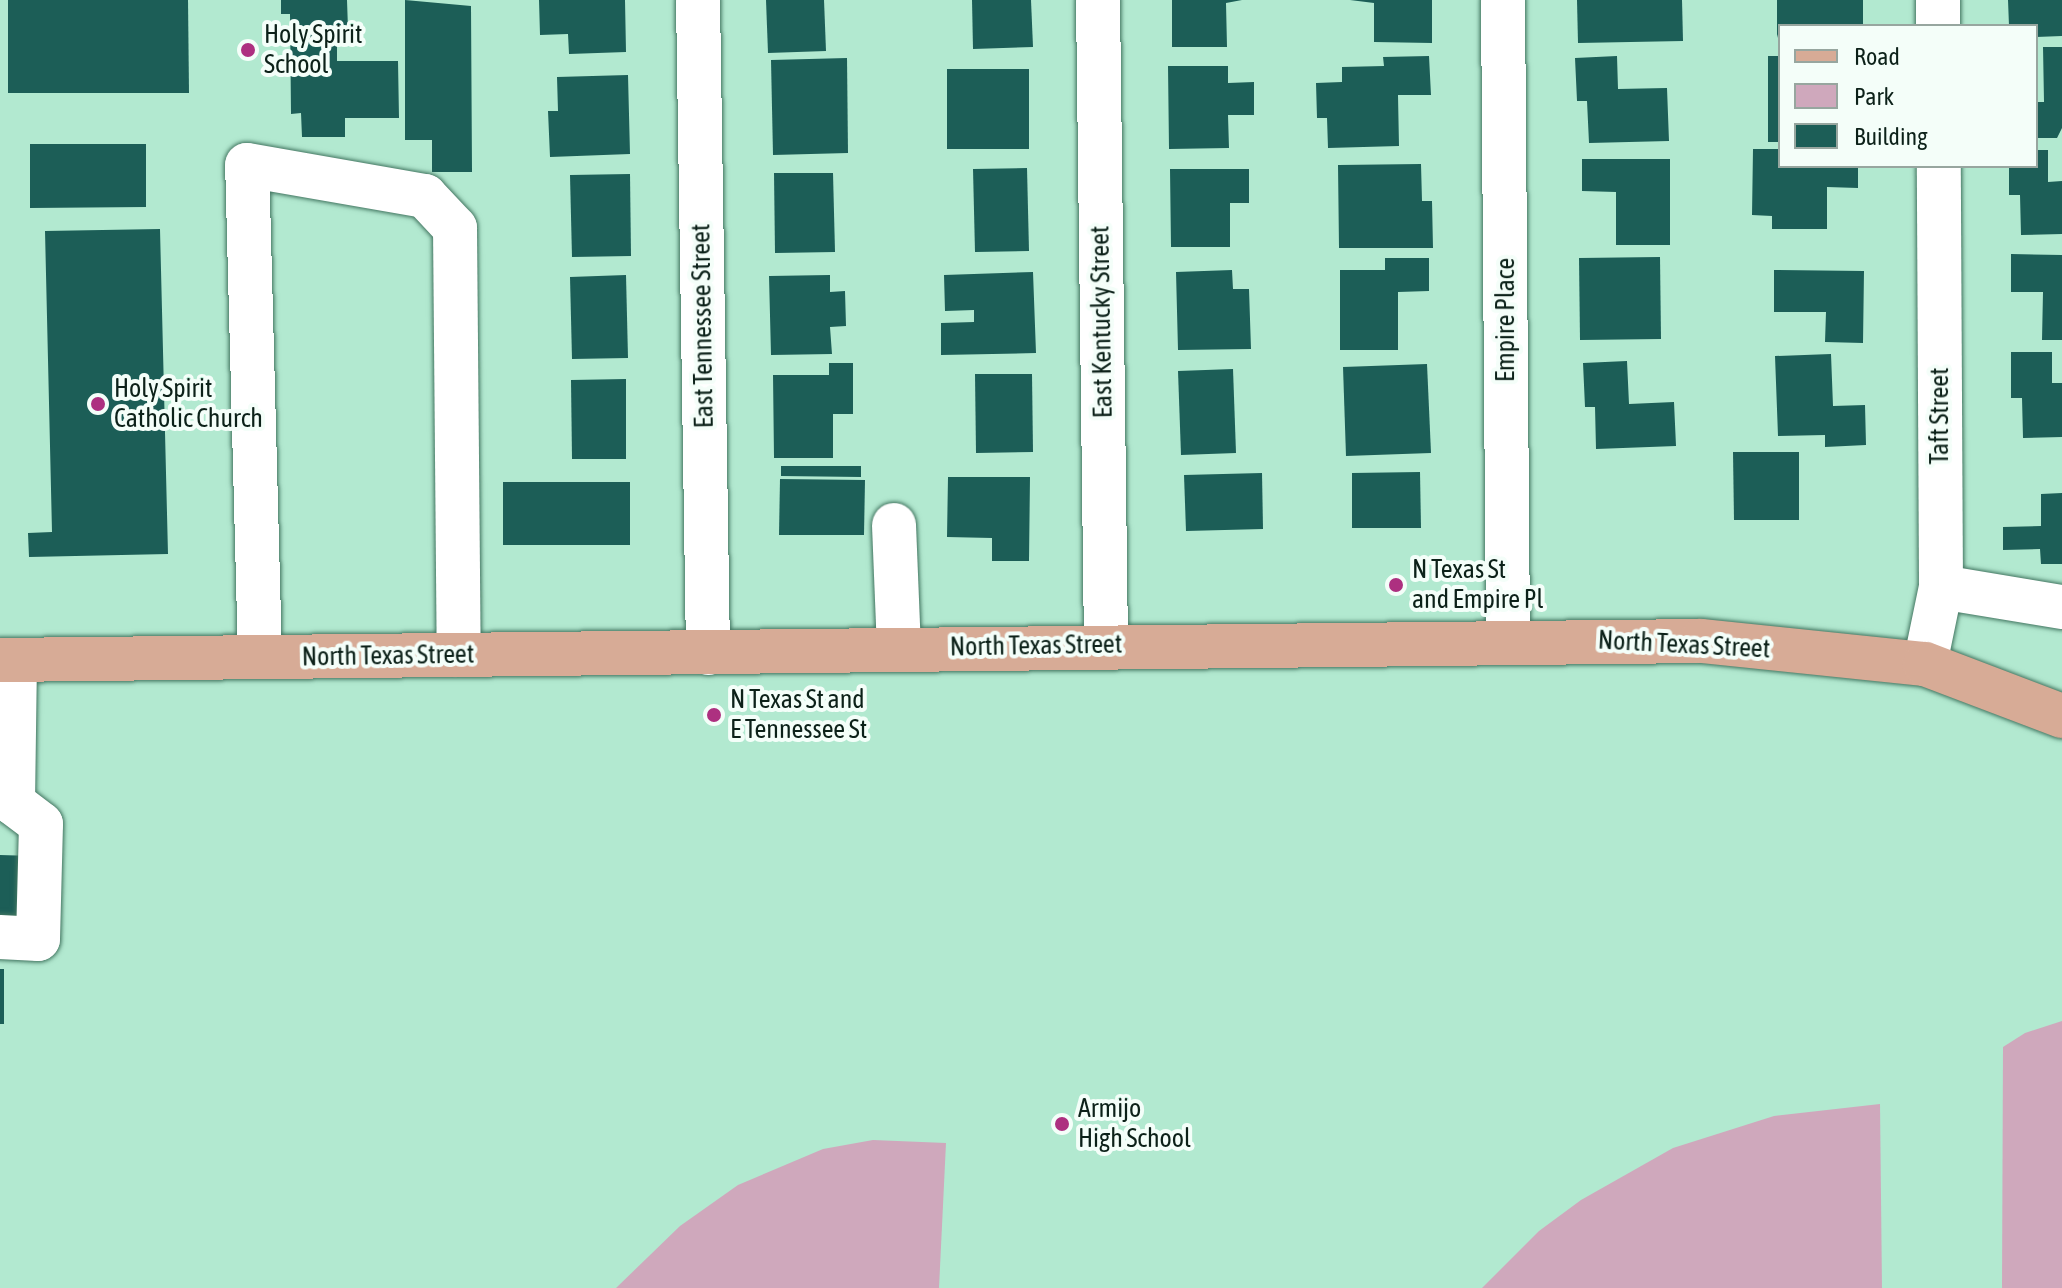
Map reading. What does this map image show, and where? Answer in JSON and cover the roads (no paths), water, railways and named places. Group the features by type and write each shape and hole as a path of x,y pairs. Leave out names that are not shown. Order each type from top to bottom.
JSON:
{"main road":[{"name":"North Texas Street","path":"7,660 708,653 1106,644 1701,641 1925,664 2062,716"}],"street":[{"name":"East Tennessee Street","path":"698,0 708,653"},
{"name":"East Kentucky Street","path":"1098,0 1106,644"},
{"name":"Empire Place","path":"1503,0 1508,640"},
{"path":"1938,0 1938,24"},
{"path":"260,657 247,165 425,196 455,228 459,655"},
{"name":"Taft Street","path":"1925,664 1941,587 1939,168"},
{"path":"894,525 899,649"},
{"path":"1941,587 2062,607"},
{"path":"0,937 38,939 41,824 13,803 7,660"}],"place":[{"name":"Holy Spirit School","path":"248,50"},
{"name":"Holy Spirit Catholic Church","path":"98,404"},
{"name":"N Texas St and Empire Pl","path":"1396,585"},
{"name":"N Texas St and E Tennessee St","path":"714,715"},
{"name":"Armijo High School","path":"1062,1124"}]}
